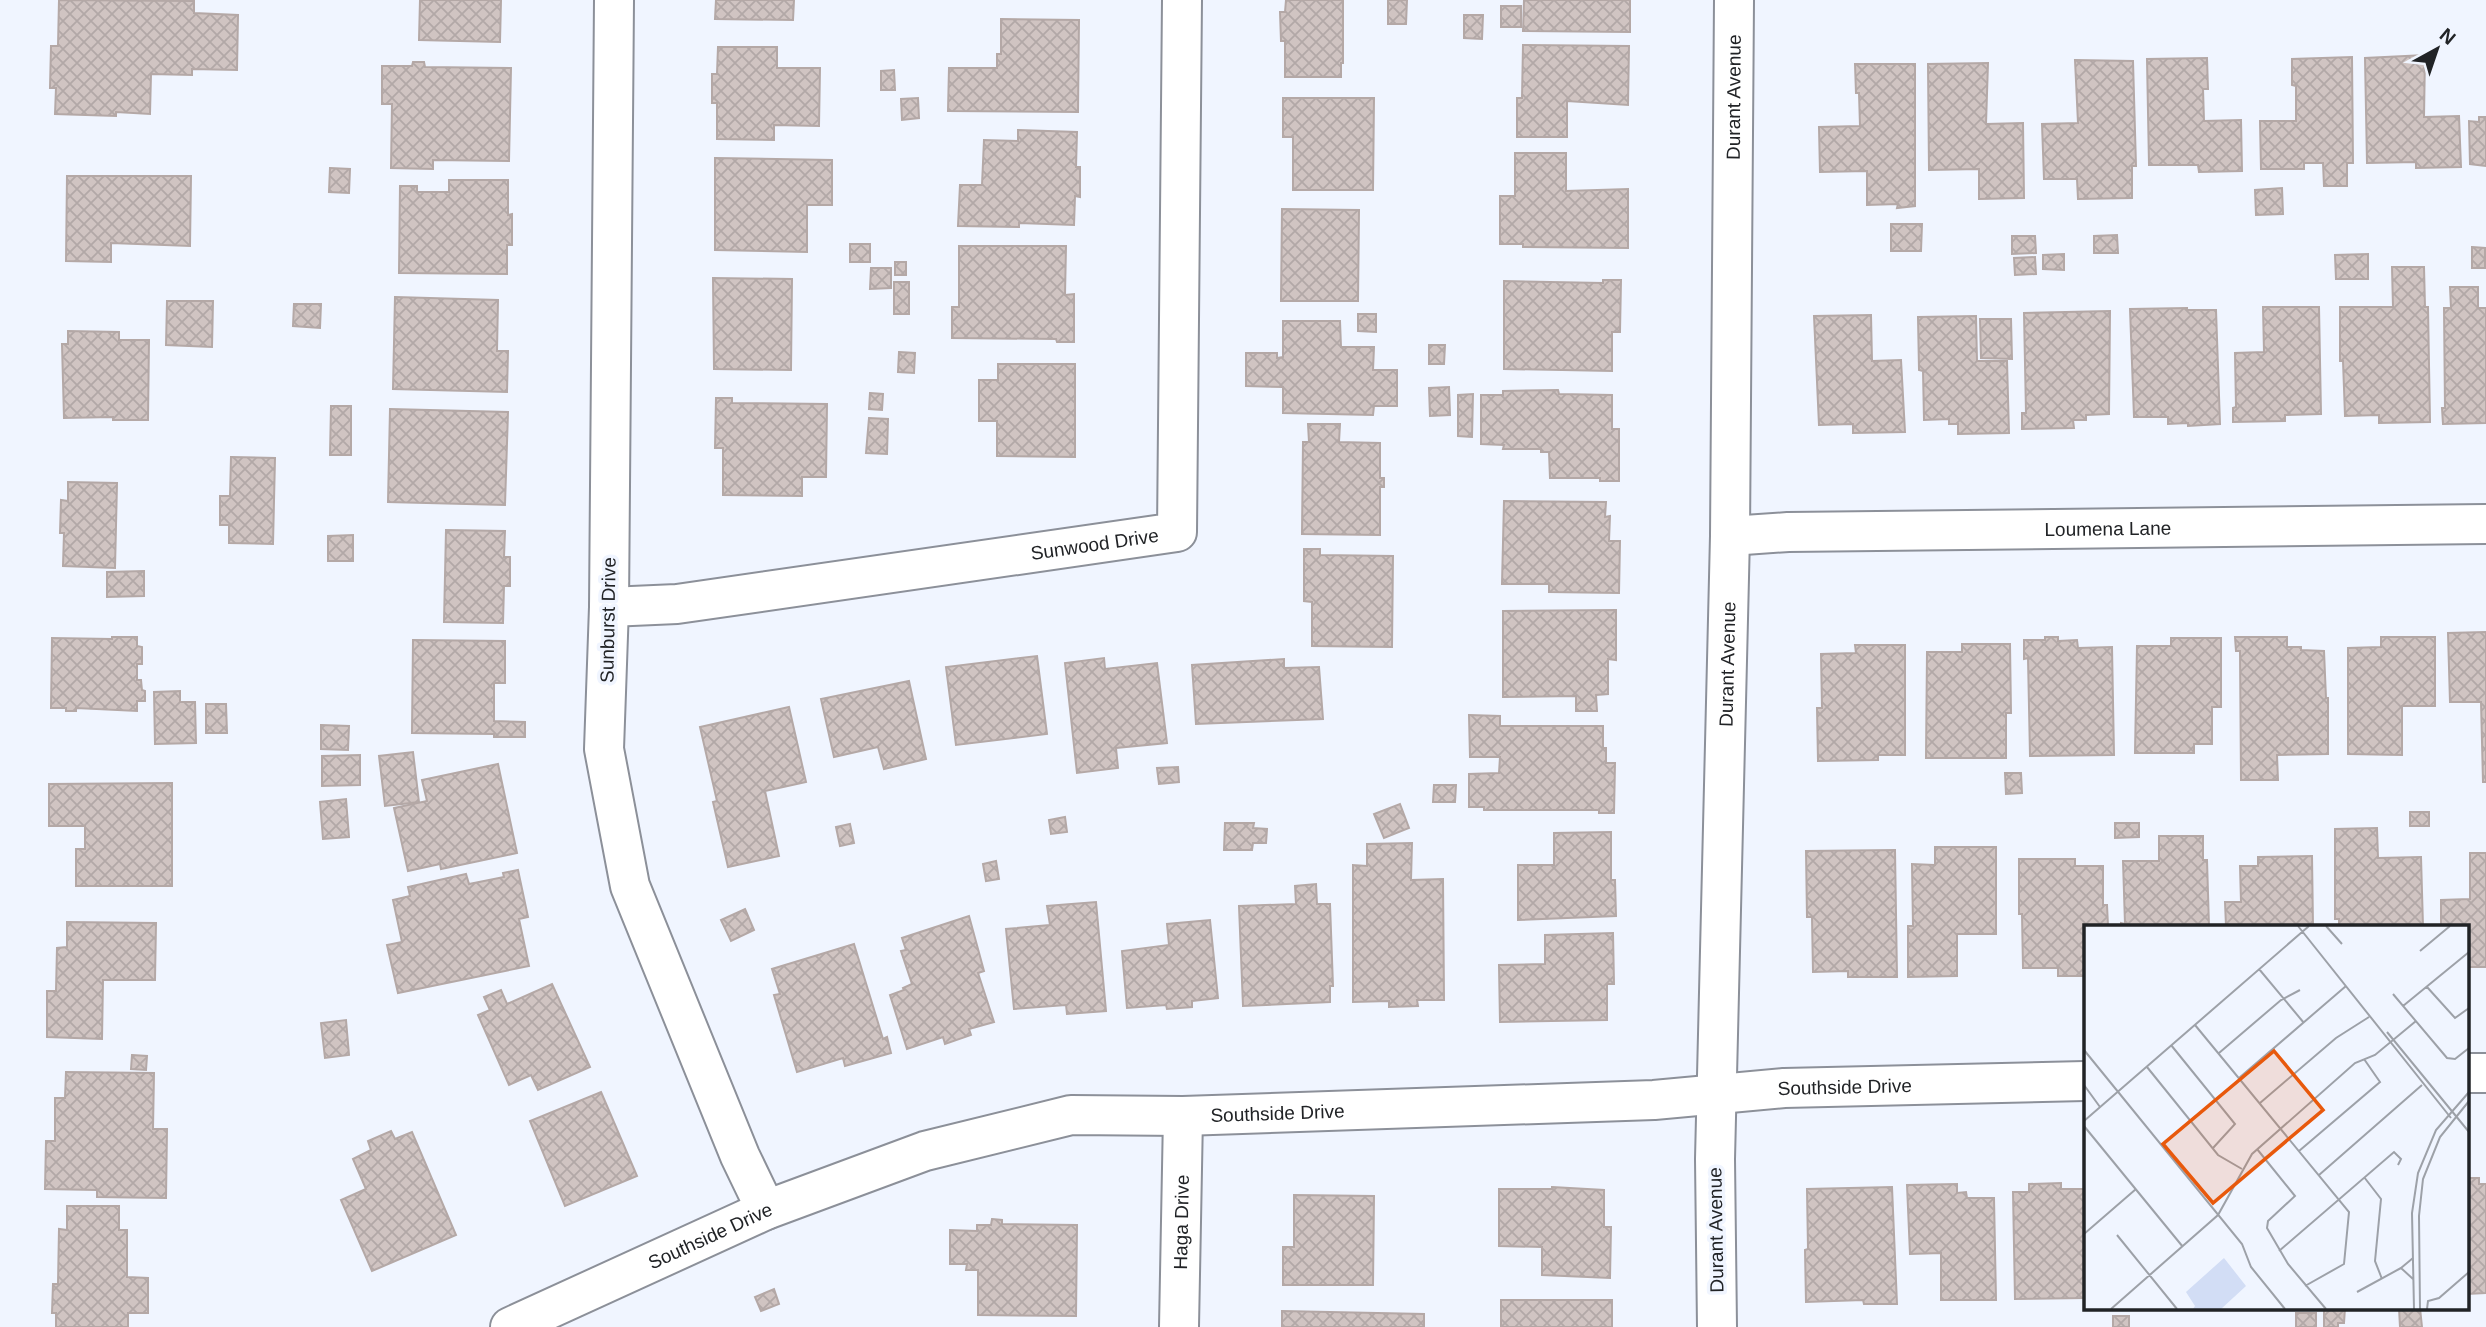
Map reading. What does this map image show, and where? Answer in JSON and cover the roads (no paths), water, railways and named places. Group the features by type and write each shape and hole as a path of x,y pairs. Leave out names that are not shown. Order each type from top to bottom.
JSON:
{"street":[{"name":"Sunburst Drive","path":"614,0 609,607 604,749 630,886 740,1156 766,1210"},
{"name":"Sunwood Drive","path":"609,607 677,604 1177,532 1182,0"},
{"name":"Durant Avenue","path":"1717,1327 1717,1094 1730,536 1734,0"},
{"name":"Loumena Lane","path":"1730,536 1787,532 2486,524"},
{"path":"2468,1073 2486,1073"},
{"name":"Southside Drive","path":"523,1325 766,1210 925,1151 1071,1115 1183,1116 1654,1100 1784,1088 2084,1081"},
{"name":"Haga Drive","path":"1179,1327 1183,1116"}]}
